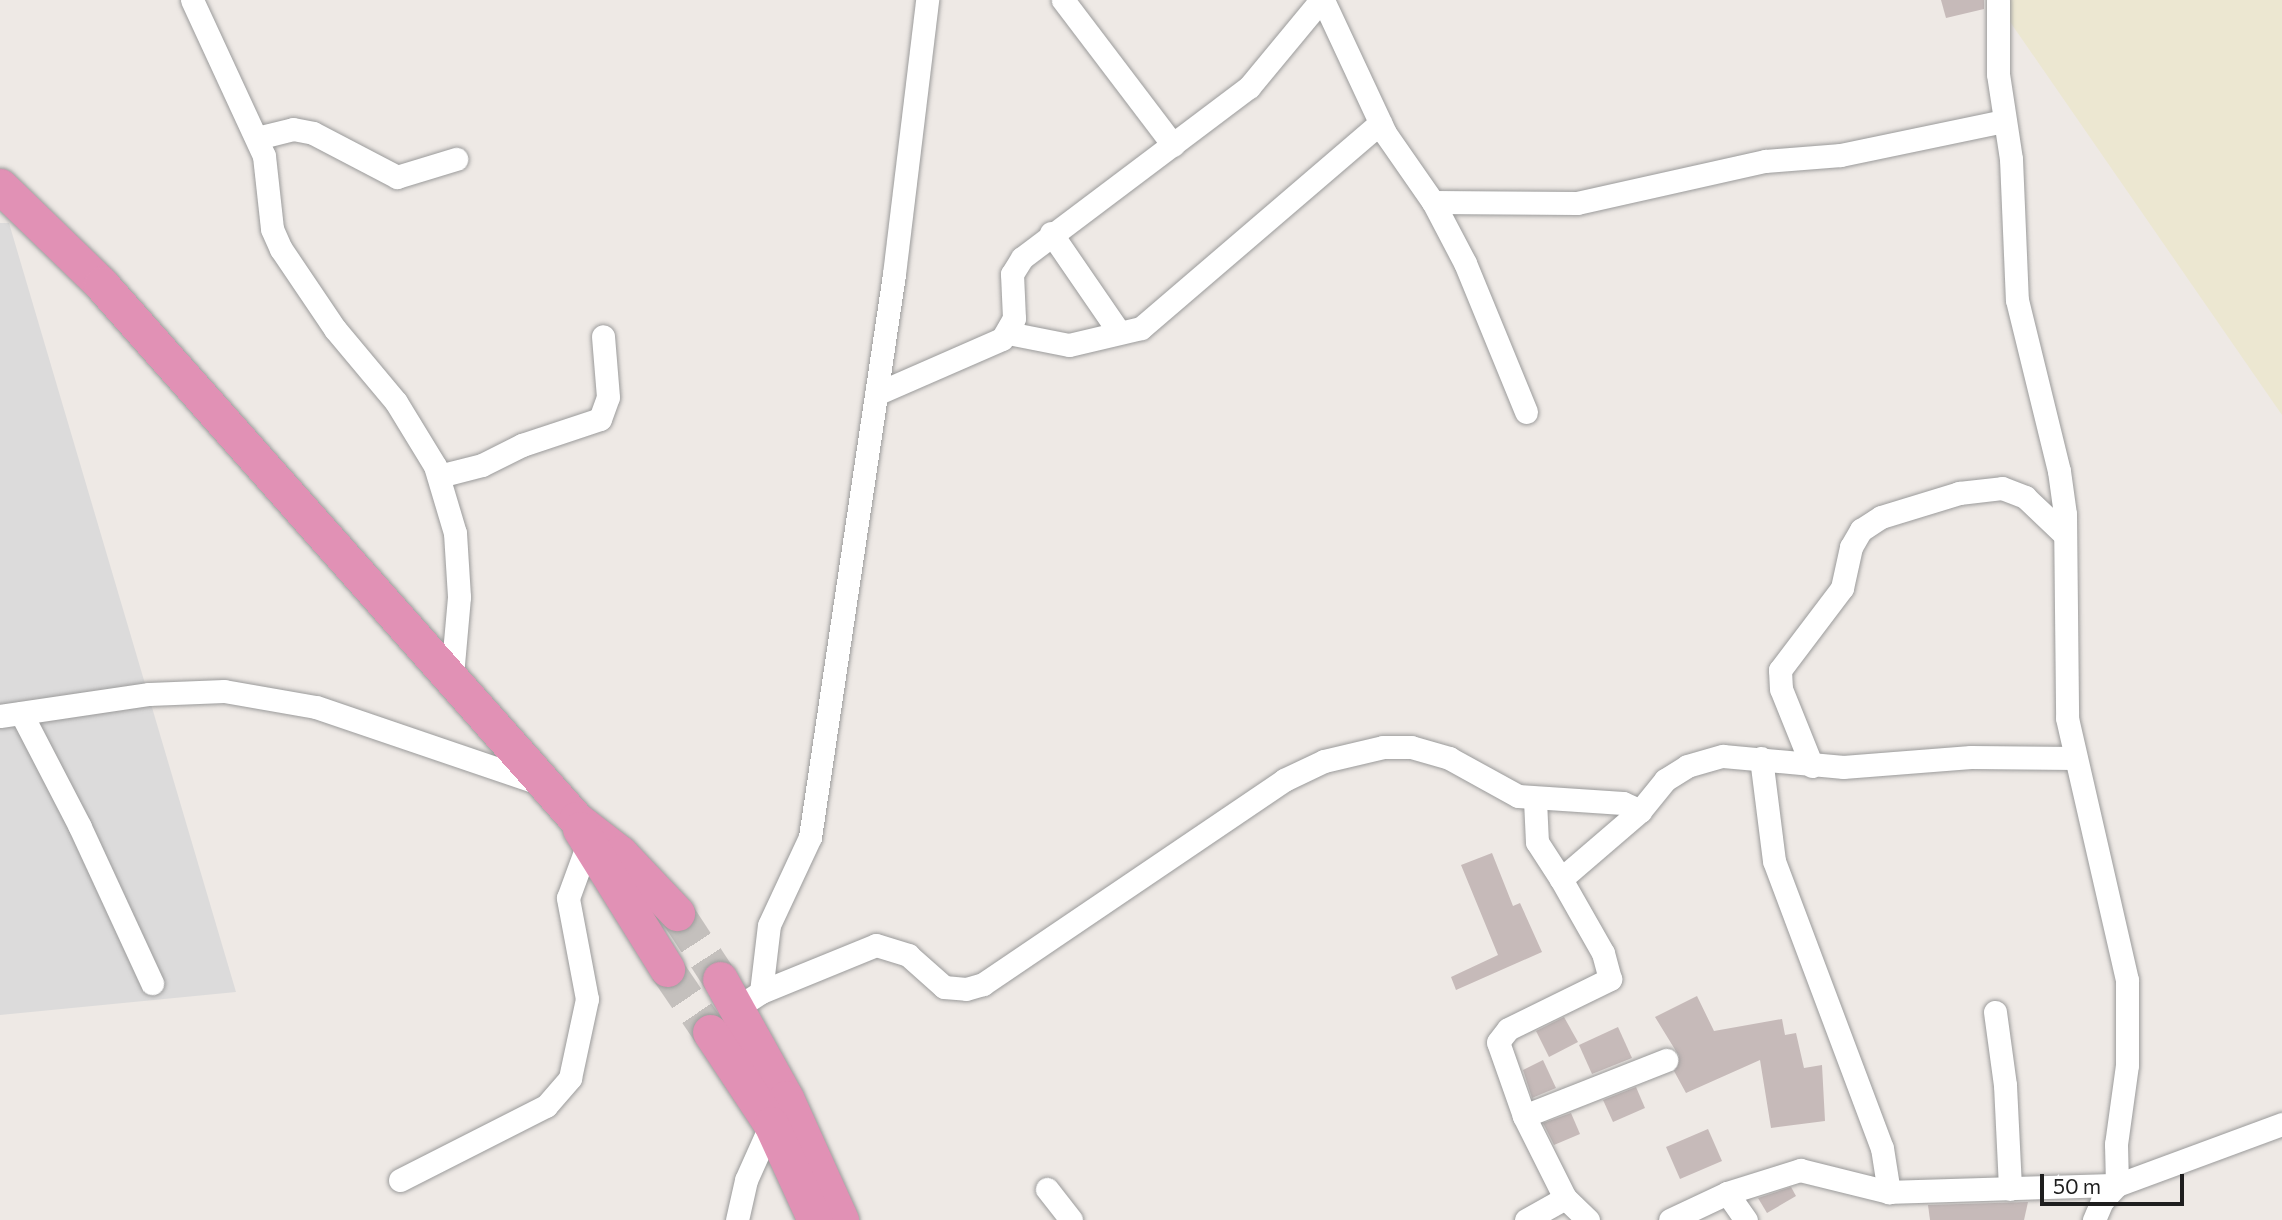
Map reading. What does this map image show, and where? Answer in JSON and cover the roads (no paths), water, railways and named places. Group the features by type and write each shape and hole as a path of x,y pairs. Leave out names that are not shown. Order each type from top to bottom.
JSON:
{"highway":[{"path":"0,186 101,284 548,786 585,832 667,968"},
{"path":"585,832 649,881 677,913"},
{"path":"740,992 841,1220"},
{"path":"710,1032 771,1124 815,1220"}],"street":[{"path":"192,0 257,138 267,173 272,229 281,249 335,329 396,402 439,476 455,533 459,597 452,676"},
{"path":"740,992 810,837 876,394 927,0"},
{"path":"1063,0 1173,145"},
{"path":"876,394 995,343 1008,333 1014,318 1012,274 1051,233 1250,87 1322,0 1380,123 1433,202 1488,314 1526,412"},
{"path":"1998,0 1996,49 2011,159 2017,300 2059,471 2065,535 2065,685 2074,758 2127,980 2127,1065 2116,1144 2117,1185 2102,1201 2094,1220"},
{"path":"1433,202 1577,203 1765,161 1841,155 2004,121"},
{"path":"1008,333 1057,346 1149,323 1380,123"},
{"path":"257,138 293,130 313,133 397,177 456,159"},
{"path":"1051,233 1119,332"},
{"path":"439,476 469,470 522,445 600,419 608,397 603,336"},
{"path":"1812,766 1781,689 1780,670 1842,588 1852,547 1861,530 1881,517 1959,493 1995,487 2025,497 2065,535"},
{"path":"152,983 80,827 10,714 149,694 224,691 316,707 548,786"},
{"path":"740,992 877,945 908,955 944,987 966,989 983,984 1284,780 1351,753 1411,747 1449,758 1509,793 1535,800 1623,803 1640,811"},
{"path":"1561,879 1640,811 1665,780 1687,766 1723,756 1760,758 1812,766 1971,757 2074,758"},
{"path":"1760,758 1773,861 1882,1148 1889,1192"},
{"path":"1535,800 1537,842 1561,879 1611,973 1606,983 1508,1029 1500,1037 1524,1116 1565,1199 1588,1220"},
{"path":"400,1180 546,1106 570,1078 587,999 568,898 585,832"},
{"path":"1995,1012 2005,1085 2010,1189"},
{"path":"1524,1116 1666,1060"},
{"path":"737,1220 746,1180 771,1124"},
{"path":"1670,1220 1727,1193 1800,1170 1889,1192 2117,1185 2282,1124"},
{"path":"1047,1189 1071,1220"},
{"path":"1727,1193 1746,1220"},
{"path":"1526,1220 1565,1199"}],"tunnel":[{"path":"677,913 720,979"},
{"path":"667,969 710,1032"}]}
